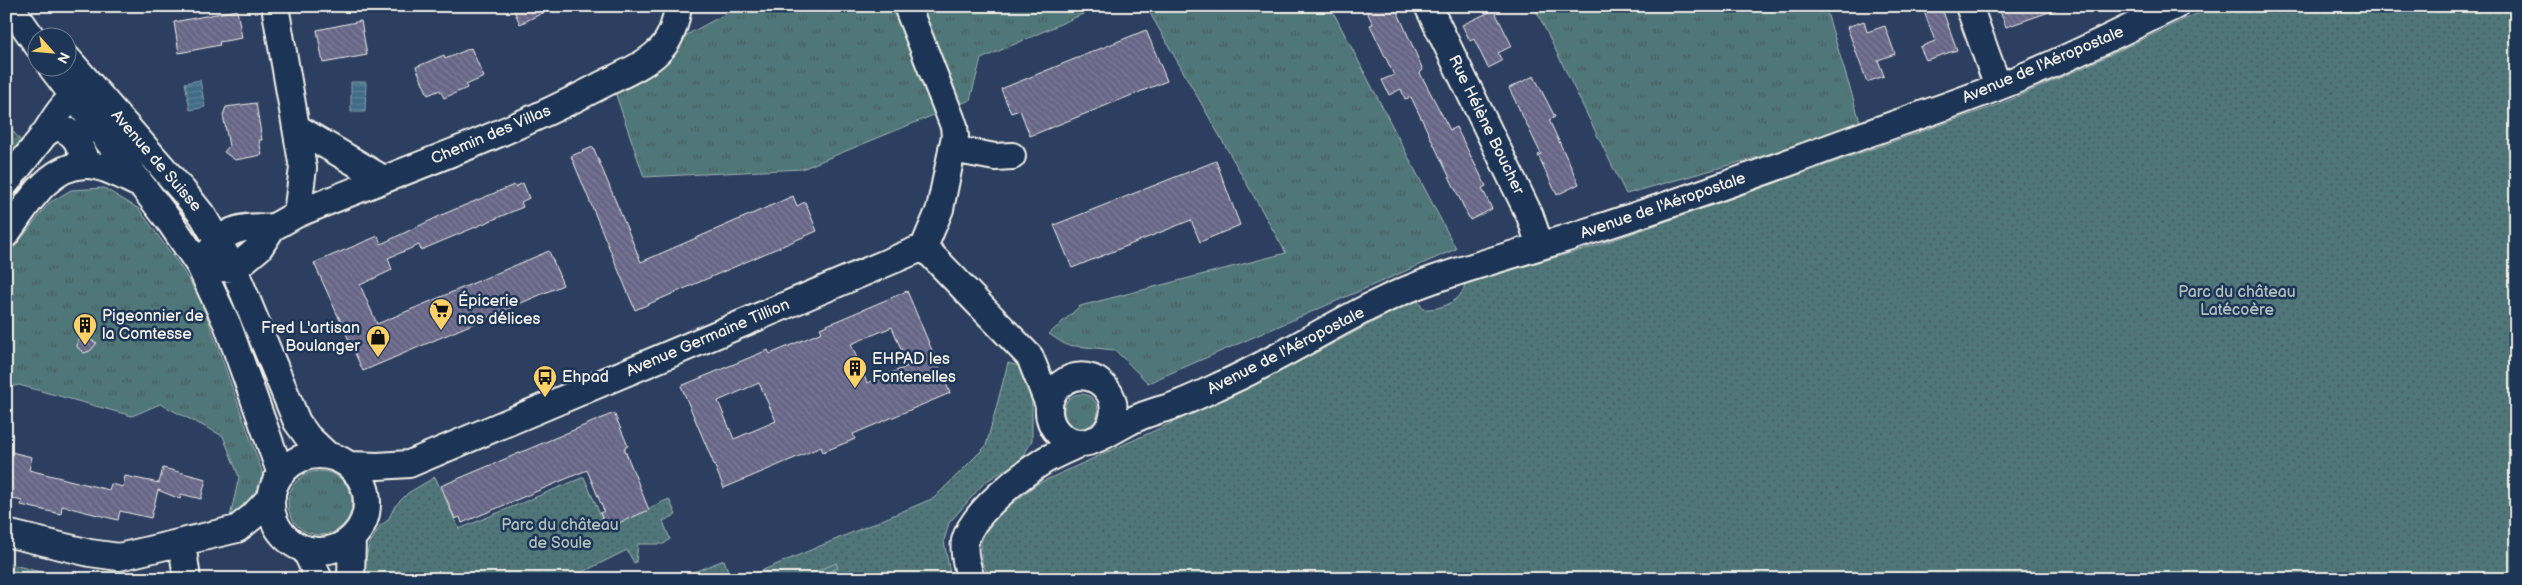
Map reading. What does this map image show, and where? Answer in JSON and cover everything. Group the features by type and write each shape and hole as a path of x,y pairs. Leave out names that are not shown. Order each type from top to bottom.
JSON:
{"street":[{"path":"10,6 28,32"},
{"path":"25,6 42,28"},
{"path":"275,6 303,168 297,214"},
{"name":"Chemin des Villas","path":"234,269 259,248 272,228 297,214 481,142 534,119 638,65 659,52 667,42 674,28 678,6"},
{"path":"907,6 952,119 955,136 940,209 924,247 1030,357 1057,372 1075,378 1093,379 1124,400 1155,410"},
{"name":"Rue Hélène Boucher","path":"1428,6 1530,216 1540,246"},
{"path":"1969,6 1998,87"},
{"name":"Avenue de l'Aéropostale","path":"971,579 964,555 965,541 975,520 1039,465 1091,439 1155,410 1197,397 1264,365 1385,300 1432,280 1747,178 1998,87 2175,6"},
{"name":"Avenue de Suisse","path":"64,78 82,92 184,190 203,216 234,269 297,422 308,437 338,460"},
{"name":"Avenue de Suisse","path":"76,78 82,92 139,184 170,222 200,266 228,326 276,485"},
{"path":"6,183 43,135 58,110 82,92"},
{"path":"43,135 55,127 65,128 75,136 87,165"},
{"path":"297,128 383,179"},
{"path":"952,149 995,157 1012,156"},
{"path":"6,234 43,185 65,168 87,165 114,172 139,184"},
{"path":"234,269 200,266 217,240 233,230 256,226 272,228"},
{"name":"Avenue Germaine Tillion","path":"338,460 378,466 409,464 924,247"},
{"path":"1030,357 1049,404 1049,420 1057,433 1071,442 1091,439 1114,418 1114,404 1108,390"},
{"path":"1049,404 1060,384 1075,378"},
{"path":"6,533 108,557 131,556 179,545 237,529 252,517 297,460 307,456 338,460 364,483 368,494 363,525 352,539 335,549 315,552 295,544 237,529"},
{"name":"Avenue Germaine Tillion","path":"367,508 384,488 409,464"},
{"path":"276,485 274,519 295,544 319,579"},
{"path":"351,579 352,539"},
{"path":"179,545 184,557 187,579"}],"green space":[{"path":"740,6 1101,6 981,59 970,100 802,169 644,177 615,92 679,39"},
{"path":"1146,6 1330,6 1456,249 1148,383 1115,350 1066,345 1049,334 1080,306 1286,253"},
{"path":"1534,6 1825,6 1862,128 1626,194"},
{"name":"Parc du château Latécoère","path":"2213,6 2516,6 2516,579 990,579 982,562 981,543 994,518 1037,484 1257,384 1417,299 1423,309 1450,304 1460,295 1465,283 1596,246 2003,103"},
{"path":"6,123 21,141 6,161"},
{"path":"104,188 139,209 180,266 201,300 264,477 253,498 230,517 239,477 223,436 160,404 132,416 19,385 6,388 6,258 49,203 71,190"},
{"path":"1008,363 1019,366 1028,378 1032,391 1032,440 1022,459 985,482 949,523 944,541 951,579 742,579 934,498 986,446"},
{"path":"1081,394 1088,395 1093,399 1097,404 1097,418 1093,423 1088,427 1081,428 1074,427 1069,423 1065,418 1064,411 1065,404 1069,399 1074,395"},
{"path":"320,471 332,473 343,480 350,491 352,503 350,515 343,526 332,533 320,535 308,533 297,526 290,515 288,503 290,491 297,480 308,473"},
{"name":"Parc du château de Soule","path":"435,477 459,529 584,477 606,528 669,499 676,515 663,521 670,539 664,544 638,544 636,562 634,563 627,550 579,574 582,579 365,579 369,545 380,526 388,520 395,506 408,493"},
{"path":"724,560 731,579 676,579"},
{"path":"6,563 67,579 6,579"},
{"path":"836,563 838,568 813,579 799,579"}],"water":[{"path":"200,80 205,107 190,110 185,83"},
{"path":"351,82 366,82 365,112 351,112"}],"building":[{"path":"512,6 557,6 520,24"},
{"path":"1364,6 1395,6 1423,70 1420,73 1450,130 1456,127 1486,186 1482,188 1492,209 1470,220 1411,97 1405,99 1401,89 1389,95 1382,80 1394,75 1370,25 1373,24"},
{"path":"1922,6 1941,6 1957,50 1926,60 1920,47 1935,41"},
{"path":"1998,6 2058,6 2058,9 2006,27"},
{"path":"237,10 242,38 219,42 220,45 179,53 174,22"},
{"path":"1494,10 1512,46 1498,53 1502,61 1488,68 1474,39 1470,41 1462,25"},
{"path":"361,21 367,55 323,63 317,30"},
{"path":"1864,21 1867,32 1885,26 1895,54 1878,60 1884,76 1867,82 1847,27"},
{"path":"1146,30 1167,81 1030,136 1020,110 1011,113 1001,89"},
{"path":"471,48 484,77 466,85 467,88 444,98 440,90 428,95 416,67 444,55 445,59"},
{"path":"1534,76 1555,117 1549,120 1579,184 1557,195 1538,155 1541,154 1509,88"},
{"path":"256,103 262,140 259,140 262,155 235,160 224,152 229,146 223,115 226,107"},
{"path":"593,147 641,262 793,196 797,206 805,202 817,231 635,310 571,156"},
{"path":"1216,161 1240,225 1200,242 1191,220 1072,268 1054,225"},
{"path":"523,183 529,198 521,202 523,207 421,250 419,245 388,258 392,270 360,285 377,324 549,251 563,285 363,371 314,263 378,236 381,244 446,213"},
{"name":"EHPAD les Fontenelles","path":"907,291 950,393 853,434 855,439 823,452 821,447 724,488 681,386 768,350 770,354 822,332 820,328","holes":["892,327 908,366 867,383 851,344","759,383 776,421 734,439 718,401"]},
{"name":"Pigeonnier de la Comtesse","path":"84,337 97,343 90,351 84,353 77,347 78,340"},
{"path":"614,413 628,446 624,448 649,510 607,528 600,513 604,511 587,470 462,523 460,517 455,519 441,486"},
{"path":"11,452 32,457 29,470 109,490 111,484 123,487 125,476 159,483 163,468 206,479 201,499 181,494 180,499 158,490 151,518 120,511 118,520 62,506 61,514 21,505 22,501 6,497 6,470"}],"place":[{"name":"Épicerie nos délices","path":"441,331"},
{"name":"Pigeonnier de la Comtesse","path":"85,346"},
{"name":"Fred L'artisan Boulanger","path":"378,358"},
{"name":"EHPAD les Fontenelles","path":"855,389"},
{"name":"Ehpad","path":"545,398"}]}
